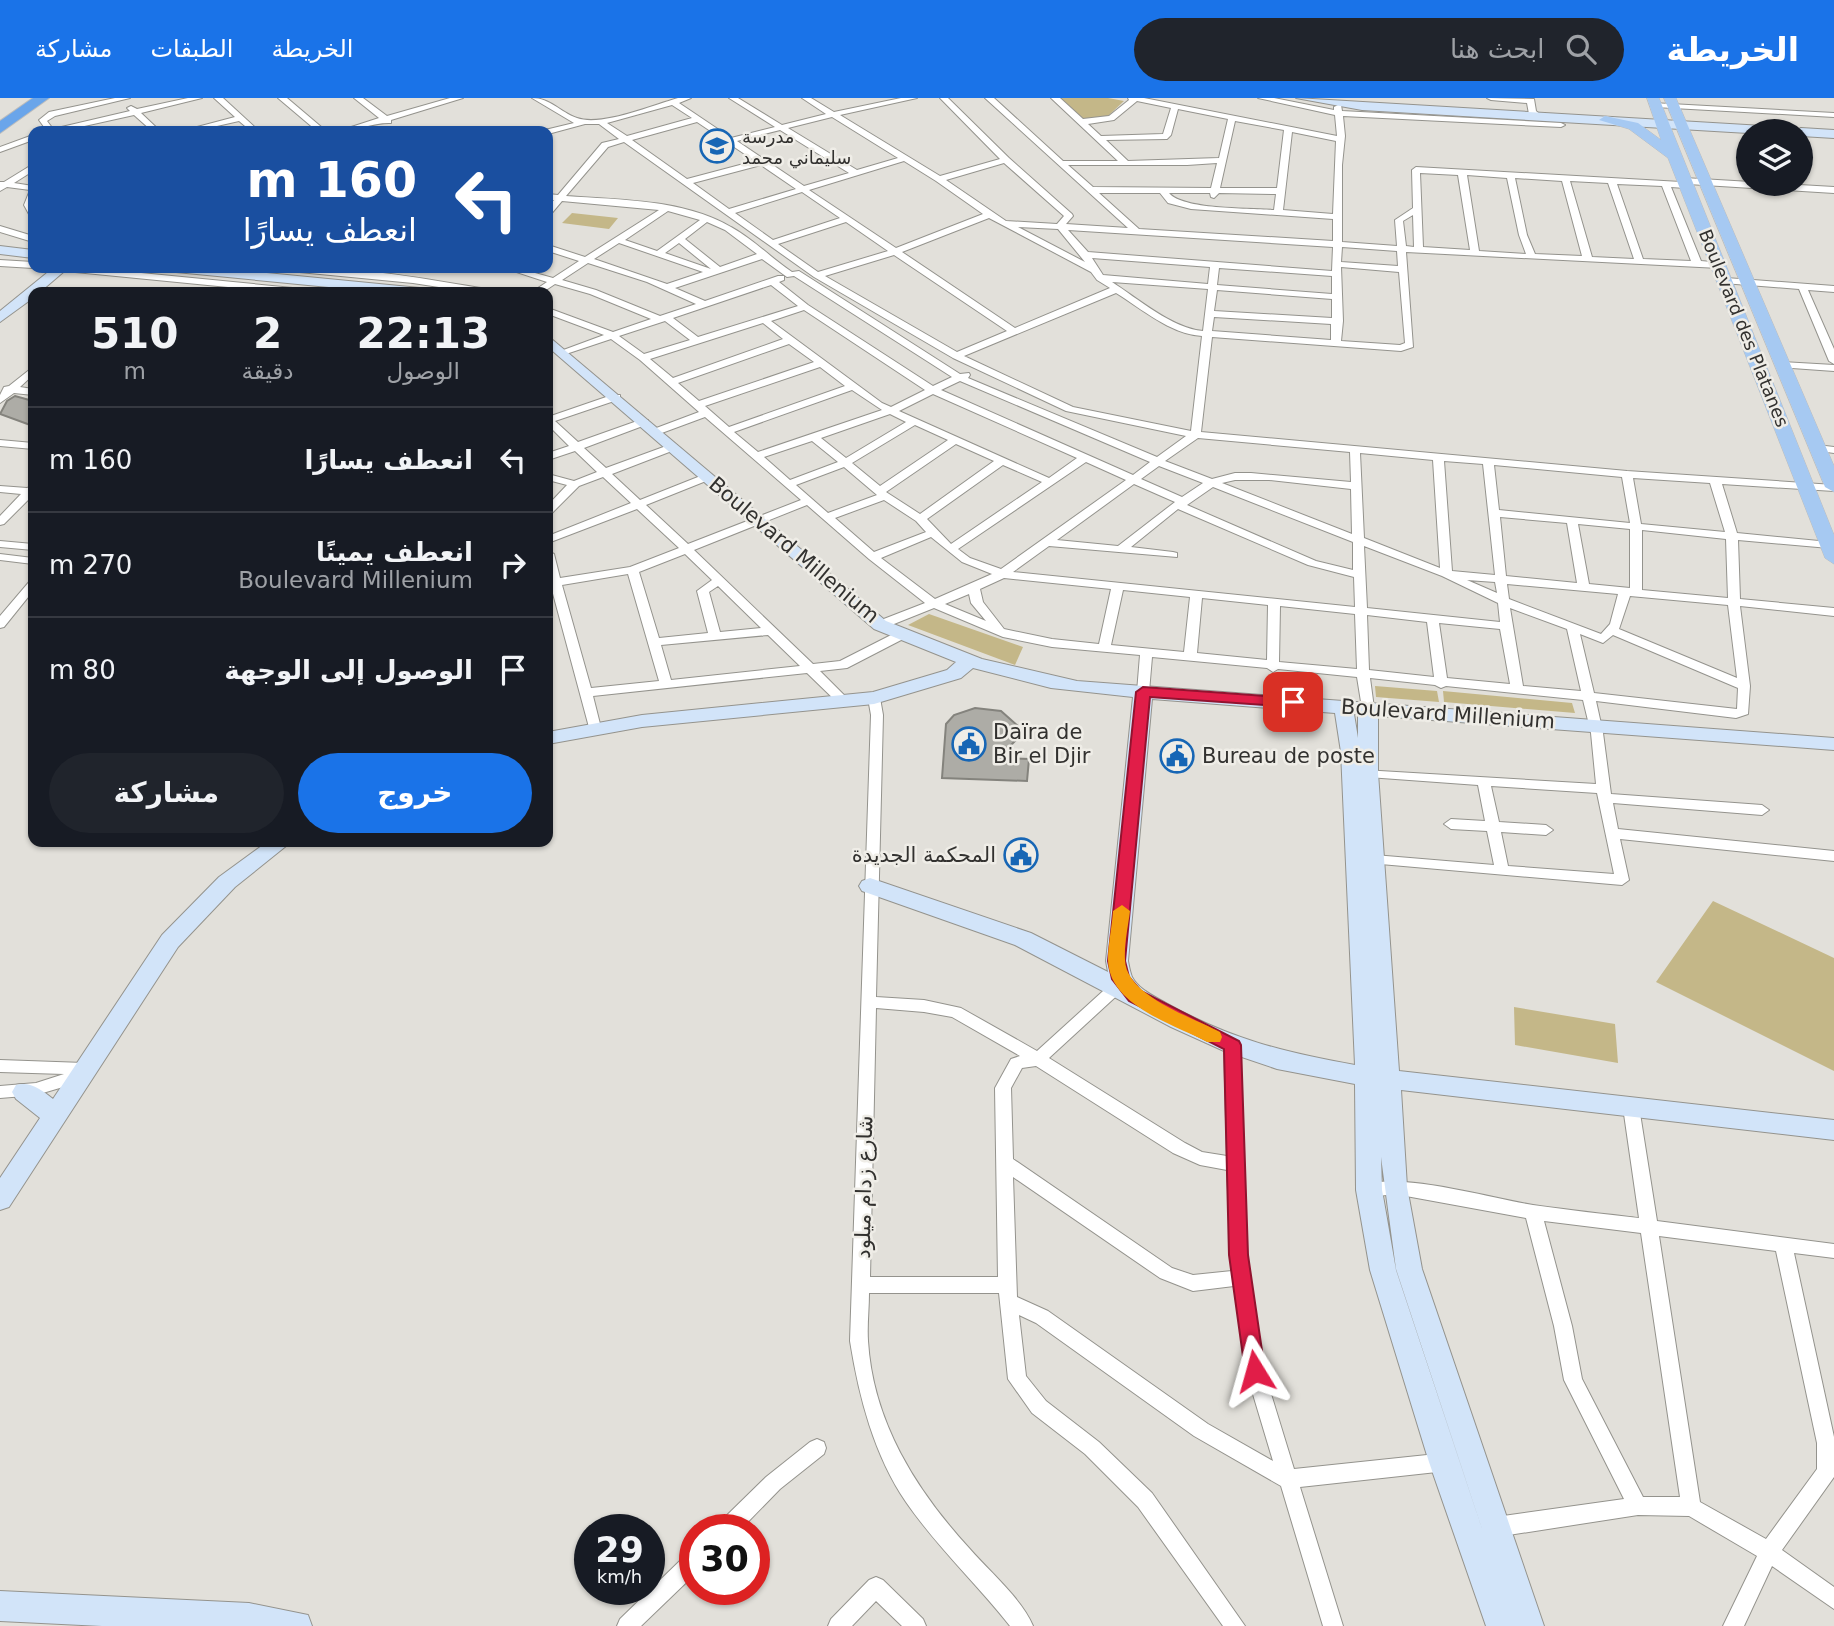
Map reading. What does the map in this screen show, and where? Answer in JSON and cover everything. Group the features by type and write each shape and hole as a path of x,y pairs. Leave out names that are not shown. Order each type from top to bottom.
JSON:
{"highway":[{"path":"0,137 4,120 17,98"},
{"path":"4,120 42,98"}],"main road":[{"path":"1302,98 1338,108 1538,116 1736,129"},
{"name":"Boulevard des Platanes","path":"1663,102 1661,125 1726,281 1832,552"},
{"name":"Boulevard des Platanes","path":"1663,102 1680,126 1834,487"},
{"path":"1605,120 1633,126 1673,155"},
{"path":"1813,133 1834,134"},
{"path":"1,261 28,255"},
{"path":"44,287 58,273"},
{"path":"50,287 66,273"},
{"path":"207,273 295,287"},
{"path":"0,317 28,303"},
{"path":"0,330 28,303"},
{"name":"Boulevard Millenium","path":"555,346 880,625 990,670 1063,685 1834,744"},
{"path":"908,638 929,660 931,677"},
{"path":"553,737 595,728 874,698 931,677 959,672 964,661"},
{"path":"931,677 990,670"},
{"path":"1127,991 1116,961 1143,692"},
{"path":"1355,707 1368,773 1374,860 1377,1077 1369,1190 1383,1270 1443,1462 1501,1626"},
{"path":"1355,707 1351,752 1377,1077 1409,1269 1530,1626"},
{"path":"0,1199 170,941 227,882 274,847"},
{"path":"870,886 1013,935 1232,1045 1277,1060 1377,1077 1834,1130"},
{"path":"12,1092 41,1103 54,1117"},
{"path":"0,1606 139,1620 249,1618 297,1626"}],"street":[{"path":"74,126 198,98"},
{"path":"218,98 249,126"},
{"path":"282,98 316,126"},
{"path":"358,98 388,121"},
{"path":"366,126 388,121 440,101 459,98"},
{"path":"538,100 554,98"},
{"path":"553,131 687,98"},
{"path":"733,98 856,173"},
{"path":"806,98 939,179 989,215 1092,269"},
{"path":"877,98 887,103"},
{"path":"728,141 834,114 914,98"},
{"path":"944,98 1006,160 1069,216 1060,226"},
{"path":"989,98 1136,231"},
{"path":"1055,98 1126,163"},
{"path":"1081,122 1111,118 1134,98 1340,139"},
{"path":"1262,98 1338,108 1561,125"},
{"path":"1491,98 1531,101 1532,112 1538,116"},
{"path":"48,126 43,120 50,115 124,99 151,126"},
{"path":"538,100 582,123"},
{"path":"673,102 1013,331"},
{"path":"1663,102 1834,115"},
{"path":"1098,138 1164,137 1167,135 1175,107"},
{"path":"1336,343 1340,139 1338,108"},
{"path":"207,126 240,118"},
{"path":"1210,207 1232,118"},
{"path":"553,206 603,146 623,138 697,119"},
{"path":"601,121 813,272 956,356 1070,409 1196,434 1627,474 1834,487"},
{"path":"1278,212 1288,129"},
{"path":"0,150 28,138"},
{"path":"728,212 906,158"},
{"path":"939,179 1006,160"},
{"path":"1061,163 1223,160"},
{"path":"687,182 761,162"},
{"path":"1419,250 1416,170 1834,190"},
{"path":"1,186 28,171"},
{"path":"1462,171 1475,254"},
{"path":"1510,174 1522,235 1532,257"},
{"path":"1565,177 1588,260"},
{"path":"1611,180 1640,262"},
{"path":"1665,183 1697,264"},
{"path":"1,186 28,189"},
{"path":"1161,189 1171,201 1210,207 1338,217"},
{"path":"1091,190 1279,191"},
{"path":"553,197 666,209 706,219 736,234 761,256 960,378 1212,484 1446,574 1503,601 1602,639 1613,631 1630,593 1636,527 1627,474"},
{"path":"545,287 666,209"},
{"path":"1060,226 1085,255 1092,269 1114,290 1166,321 1194,333 1401,348 1410,345 1399,220 1417,209"},
{"path":"555,346 610,334 793,274 813,272 896,251 989,215"},
{"path":"660,253 706,219"},
{"path":"771,243 847,219"},
{"path":"1004,223 1475,254 1719,265"},
{"path":"0,229 28,237"},
{"path":"679,239 715,271"},
{"path":"617,240 715,271"},
{"path":"553,249 667,287 702,303"},
{"path":"1085,255 1215,264 1402,269"},
{"path":"667,287 761,256"},
{"path":"1,261 28,264"},
{"path":"880,625 974,588 1002,574 1196,434 1215,264"},
{"path":"128,273 286,287"},
{"path":"351,273 417,286"},
{"path":"528,273 556,280 661,317 697,341"},
{"path":"1100,278 1338,296"},
{"path":"772,281 909,378 936,392 1312,563 1360,575"},
{"path":"1726,281 1834,289"},
{"path":"1802,286 1834,361"},
{"path":"956,356 1114,290"},
{"path":"643,358 805,306"},
{"path":"553,313 610,334 643,358 873,557 933,603 1003,633 1052,643 1273,668 1587,696 1736,715 1743,711 1744,686 1734,603 1732,536 1715,480"},
{"path":"1210,314 1338,321"},
{"path":"764,320 851,387 890,411 1050,482"},
{"path":"671,382 790,341"},
{"path":"553,455 703,409 821,363"},
{"path":"1782,365 1834,368"},
{"path":"756,456 890,411 982,369"},
{"path":"0,400 28,375"},
{"path":"726,431 851,387"},
{"path":"0,388 28,391"},
{"path":"553,418 616,397"},
{"path":"1101,438 1110,419"},
{"path":"788,484 845,463 913,422"},
{"path":"553,425 688,550 845,703"},
{"path":"813,436 883,494 919,519 951,550 966,560 1002,574 1506,626"},
{"path":"827,517 883,494 955,440"},
{"path":"0,443 28,446"},
{"path":"553,506 575,484 673,447"},
{"path":"1817,449 1834,450"},
{"path":"1355,450 1363,676 1355,707"},
{"path":"1437,457 1446,574"},
{"path":"951,550 1086,458"},
{"path":"919,519 1001,461"},
{"path":"1488,461 1506,626 1517,690"},
{"path":"553,538 708,477"},
{"path":"1120,550 1212,484 1238,477 1356,486"},
{"path":"553,478 575,484"},
{"path":"0,489 28,491"},
{"path":"0,522 28,495"},
{"path":"558,582 633,570 808,501"},
{"path":"1495,513 1732,536 1832,552"},
{"path":"1572,521 1584,588"},
{"path":"873,557 932,533"},
{"path":"1048,542 1173,555"},
{"path":"0,544 28,547"},
{"path":"0,557 28,560"},
{"path":"553,568 595,728"},
{"path":"633,570 666,684"},
{"path":"1446,574 1834,612"},
{"path":"715,636 703,591 719,580"},
{"path":"1104,648 1118,586"},
{"path":"974,588 980,608 1003,633"},
{"path":"0,624 28,590"},
{"path":"1190,658 1196,595"},
{"path":"1273,668 1274,603"},
{"path":"0,605 14,607"},
{"path":"1433,619 1441,684"},
{"path":"1374,860 1622,880 1595,725 1572,627"},
{"path":"655,642 771,631"},
{"path":"1613,631 1744,686"},
{"path":"586,693 843,665 908,638"},
{"path":"1143,692 1146,653"},
{"name":"شارع زدام ميلود","path":"874,698 877,715 859,1342 864,1378 901,1475 927,1514 1023,1626"},
{"path":"1368,773 1605,793 1762,810"},
{"path":"1484,782 1502,871"},
{"path":"1451,824 1546,830"},
{"path":"1613,833 1834,856"},
{"path":"1127,991 1038,1059 1017,1063 1003,1088 1008,1294 1015,1367 1023,1390 1039,1407 1092,1448 1145,1500 1235,1626"},
{"path":"868,1002 924,1006 956,1012 1038,1059 1179,1148 1200,1158 1235,1164"},
{"path":"1232,1045 1241,1278 1255,1371 1333,1626"},
{"path":"0,1066 82,1073"},
{"path":"12,1092 82,1073"},
{"path":"1631,1108 1691,1507"},
{"path":"1005,1163 1166,1273 1193,1283 1241,1278"},
{"path":"1369,1190 1395,1187 1533,1212 1834,1251"},
{"path":"1533,1212 1563,1326 1573,1380 1638,1506"},
{"path":"1733,1626 1769,1552 1827,1471 1826,1443 1784,1246"},
{"path":"861,1284 1008,1294 1201,1430 1286,1479 1472,1461"},
{"path":"742,1514 774,1483 817,1448"},
{"path":"1496,1527 1638,1506 1691,1507 1769,1552 1834,1599"},
{"path":"626,1626 679,1575"},
{"path":"838,1626 876,1587 916,1626"}],"shaded area":[{"path":"1059,98 1108,98 1124,101 1108,116 1078,120"},
{"path":"572,213 618,218 609,229 562,223"},
{"path":"929,614 1023,647 1015,665 908,625"},
{"path":"1273,674 1305,677 1306,693 1273,690"},
{"path":"1375,686 1437,691 1439,702 1376,697"},
{"path":"1443,691 1572,703 1575,713 1444,702"},
{"path":"1713,901 1834,958 1834,1071 1656,982"},
{"path":"1514,1007 1615,1024 1618,1063 1515,1045"}],"building":[{"path":"15,396 28,400 28,424 0,414 7,401"},
{"name":"Daïra de Bir el Djir","path":"975,708 1001,711 1018,726 1017,739 998,758 1029,759 1027,781 942,778 946,724 954,715"}],"slow traffic":[{"path":"1122,911 1116,961 1121,979 1135,996 1214,1037"}],"place":[{"name":"مدرسة سليماني محمد","path":"717,146"},
{"name":"Daïra de Bir el Djir","path":"969,744"},
{"name":"Bureau de poste","path":"1177,756"},
{"name":"المحكمة الجديدة","path":"1021,855"}],"route":[{"path":"1255,1371 1238,1255 1232,1045 1135,996 1121,979 1116,961 1143,692 1293,702"}]}
